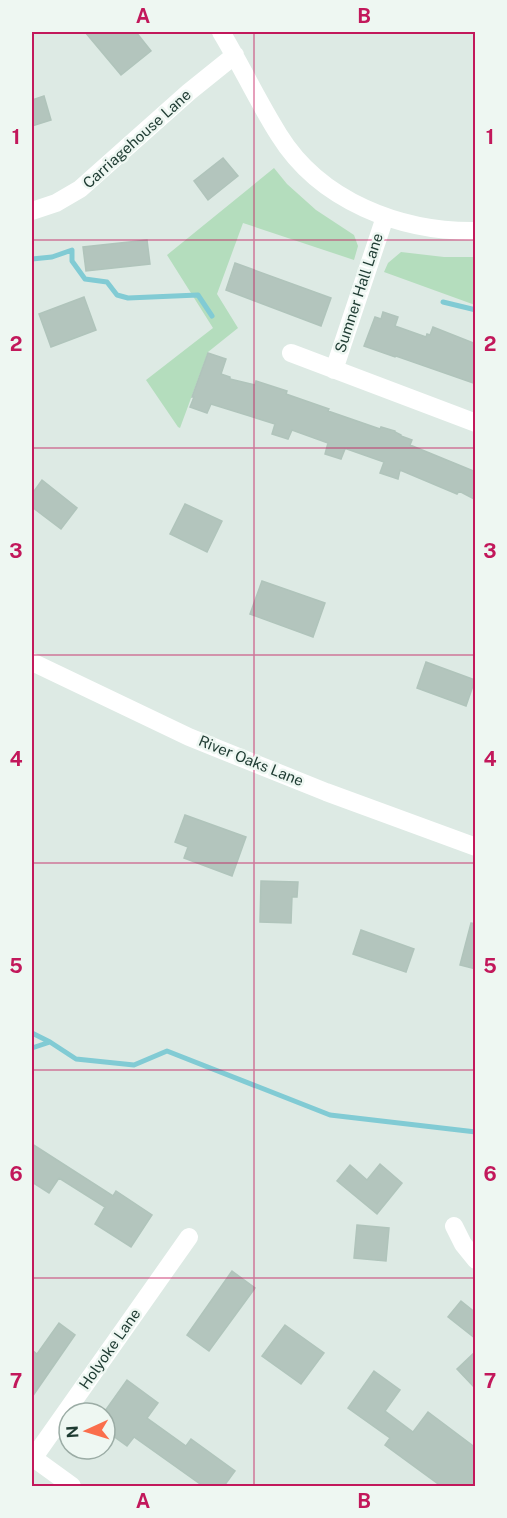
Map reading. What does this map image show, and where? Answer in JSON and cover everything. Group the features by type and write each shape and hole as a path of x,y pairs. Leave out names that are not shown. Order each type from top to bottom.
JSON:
{"street":[{"path":"221,32 280,137 296,158 335,193 385,217 420,226 476,231"},
{"name":"Carriagehouse Lane","path":"32,211 56,203 80,189 189,92 235,55"},
{"name":"Sumner Hall Lane","path":"334,370 385,217"},
{"name":"Sumner Hall Lane","path":"291,354 476,423"},
{"name":"River Oaks Lane","path":"32,662 189,737 326,792 476,847"},
{"path":"454,1226 463,1244 476,1260"},
{"name":"Holyoke Lane","path":"32,1459 189,1237"},
{"path":"32,1459 72,1486"}],"green space":[{"path":"274,168 287,184 316,210 354,235 358,246 354,260 243,223 217,294 238,328 208,352 180,428 146,380 213,328 167,255"},
{"path":"401,252 444,257 475,257 475,305 384,272 388,263"}],"building":[{"path":"85,32 136,32 151,51 121,75"},
{"path":"44,96 51,120 32,126 32,100"},
{"path":"223,158 238,176 208,200 194,181"},
{"path":"147,240 150,264 86,271 83,247"},
{"path":"235,263 331,298 321,326 226,290"},
{"path":"84,297 96,330 51,347 39,314"},
{"path":"383,312 398,317 395,326 426,337 427,334 430,335 433,327 476,344 476,384 364,346 375,317 381,319"},
{"path":"208,353 226,359 221,374 230,379 255,385 256,381 287,391 286,394 329,409 328,411 380,429 381,427 395,431 412,440 410,445 476,472 476,500 459,491 457,494 400,470 398,479 380,473 384,462 347,449 341,459 325,454 328,443 292,430 288,439 272,434 275,424 211,404 207,413 190,407"},
{"path":"42,480 77,508 61,529 32,507 32,494"},
{"path":"185,504 222,521 207,552 170,534"},
{"path":"262,581 325,603 313,637 250,614"},
{"path":"426,662 475,680 466,706 417,688"},
{"path":"185,815 246,837 232,876 184,858 188,847 175,842"},
{"path":"261,881 298,882 297,897 292,897 291,923 260,922"},
{"path":"471,923 476,924 476,969 460,965"},
{"path":"361,930 414,949 406,972 353,954"},
{"path":"32,1144 113,1196 116,1191 152,1215 131,1247 95,1224 105,1207 59,1178 49,1193 32,1182"},
{"path":"380,1164 402,1183 377,1214 337,1181 350,1165 367,1180"},
{"path":"357,1225 389,1228 386,1261 354,1258"},
{"path":"232,1271 255,1288 209,1351 187,1335"},
{"path":"461,1301 476,1313 476,1339 448,1317"},
{"path":"59,1323 75,1335 32,1397 32,1350 37,1354"},
{"path":"285,1325 324,1353 301,1384 262,1356"},
{"path":"476,1351 476,1389 457,1369"},
{"path":"374,1371 400,1390 385,1411 413,1432 428,1412 476,1448 476,1486 441,1486 385,1445 390,1438 348,1408"},
{"path":"127,1380 158,1403 147,1418 186,1446 191,1439 235,1471 224,1486 203,1486 134,1437 127,1446 117,1439 117,1401 112,1401"}],"waterway":[{"path":"32,259 52,257 72,250 72,261 85,279 107,282 117,295 128,298 198,295 212,316"},
{"path":"443,302 476,310"},
{"path":"32,1033 76,1059 134,1065 167,1051 330,1115 476,1132"},
{"path":"32,1048 50,1042"}]}
